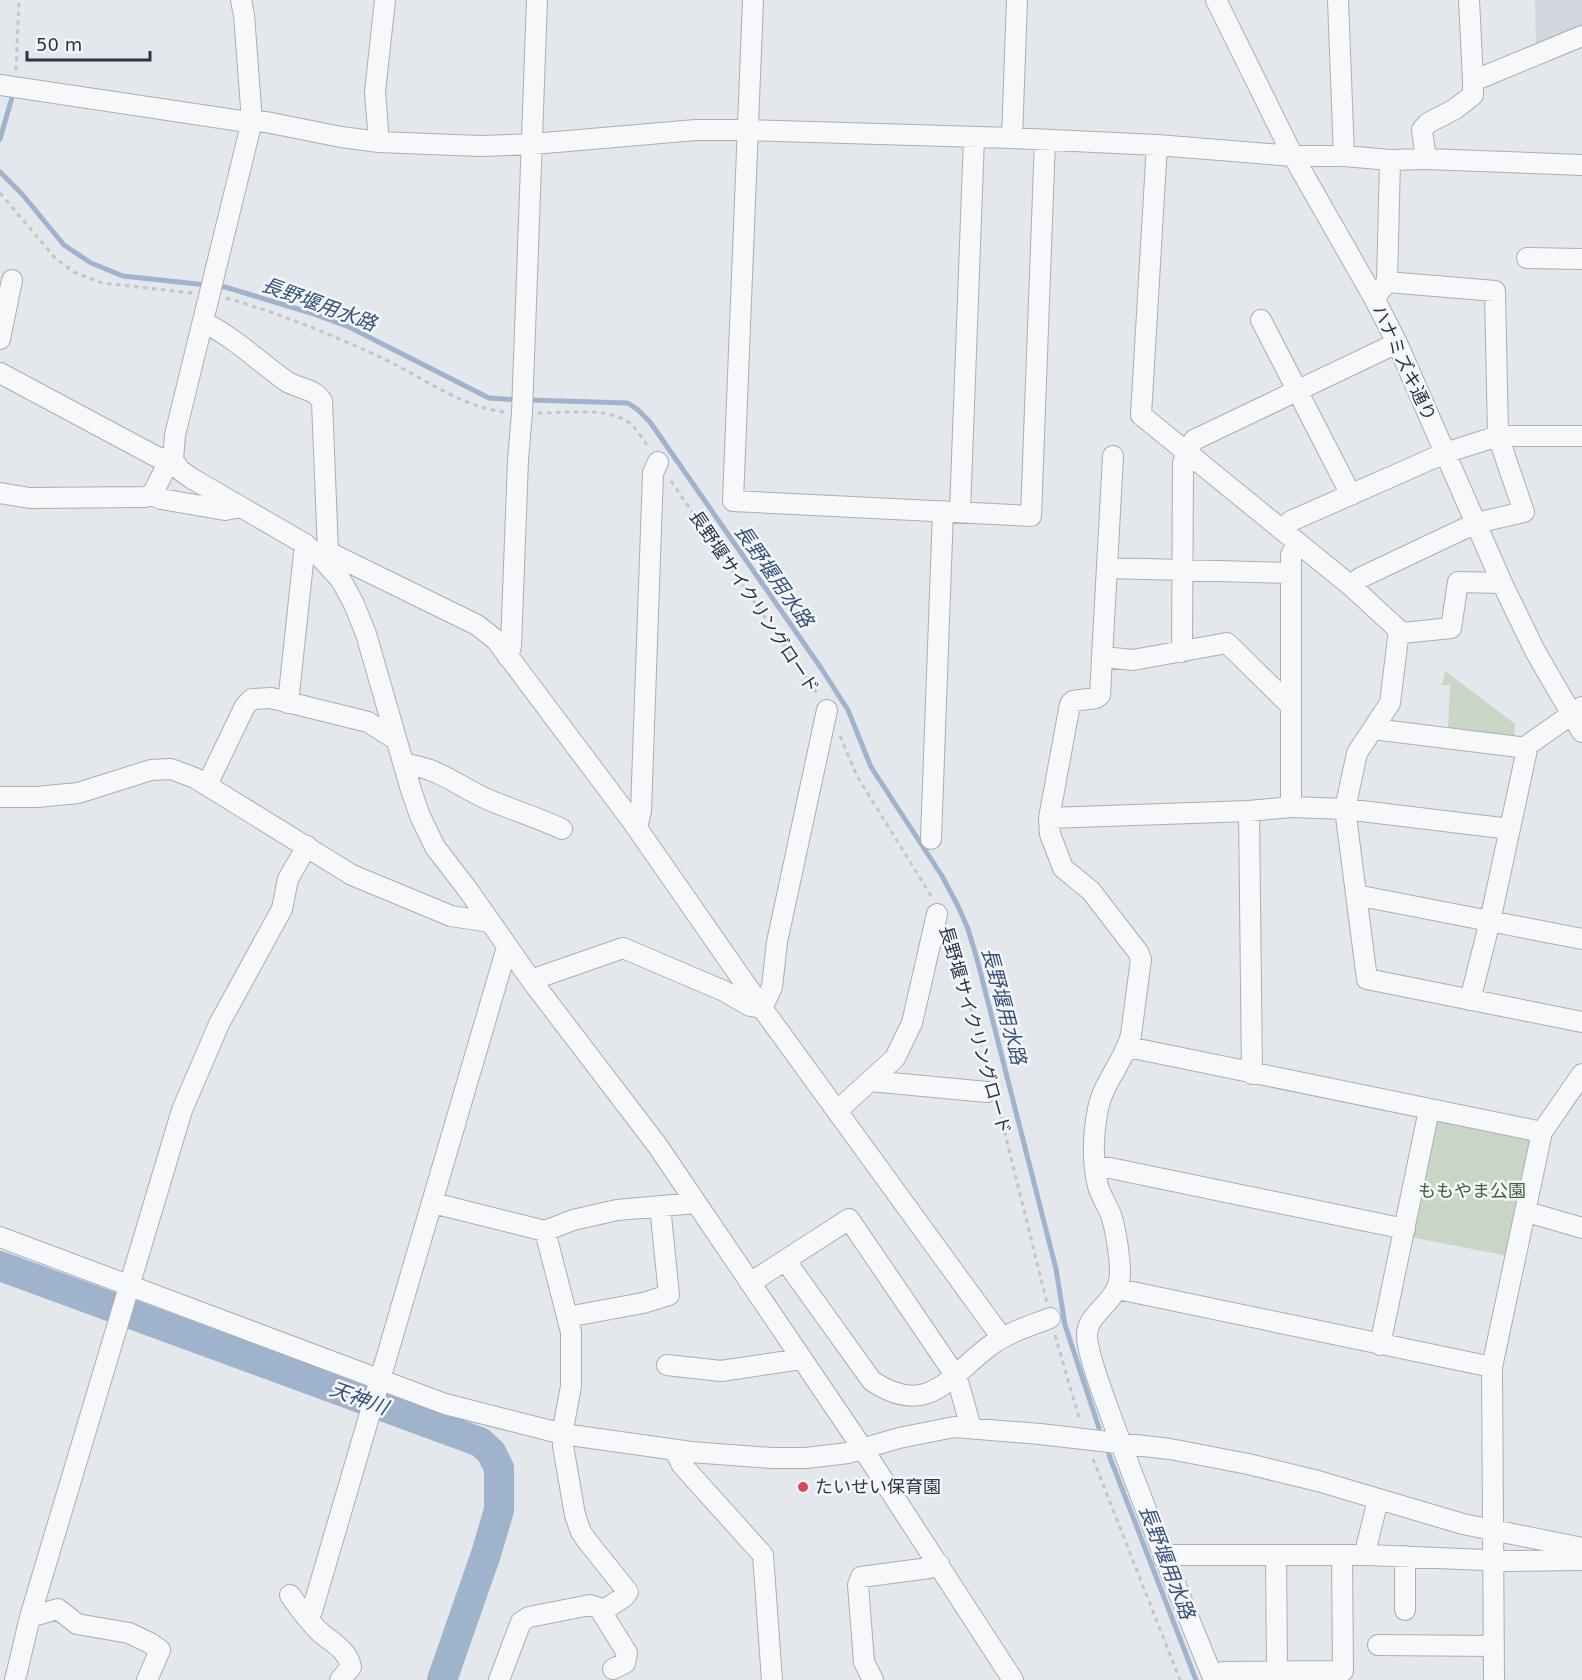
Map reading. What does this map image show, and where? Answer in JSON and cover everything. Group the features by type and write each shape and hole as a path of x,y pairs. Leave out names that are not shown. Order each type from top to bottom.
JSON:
{"street":[{"path":"152,495 164,471 173,460 175,435 252,122 241,0"},
{"path":"379,142 375,93 386,0"},
{"path":"508,657 511,646 537,0"},
{"path":"753,0 733,501 1031,516 1045,140"},
{"path":"1012,138 1017,0"},
{"name":"ハナミズキ通り","path":"1216,0 1293,156 1397,343 1502,583 1535,651 1576,711 1582,732"},
{"path":"1338,0 1344,156"},
{"path":"1426,159 1422,130 1428,123 1455,109 1473,95 1469,0"},
{"path":"1473,81 1582,36"},
{"path":"7,87 379,142 480,146 533,144 696,130 747,130 1012,138 1293,156 1582,165"},
{"path":"931,839 974,138"},
{"path":"1157,146 1141,415 1351,586 1402,633 1451,628 1458,582 1502,583"},
{"path":"1374,298 1387,282 1390,160"},
{"path":"1527,258 1582,259"},
{"path":"0,339 12,280"},
{"path":"1351,586 1360,578 1476,523 1524,512 1498,436 1495,291 1387,282"},
{"path":"1261,320 1351,495"},
{"path":"203,322 219,330 289,382 317,393 322,401 325,555 354,604 366,634 395,739 420,816 435,847 531,980 657,1145 939,1564 1013,1680"},
{"path":"1182,652 1183,464 1186,452 1194,440 1397,343"},
{"path":"0,373 157,457 173,460 180,470 191,478 325,555 488,632 634,824 762,1008 1002,1338"},
{"path":"1281,529 1291,521 1445,453 1498,436 1582,436"},
{"path":"1113,456 1100,695 1096,698 1073,700 1070,704 1049,818 1050,834 1063,868 1091,891 1141,959 1128,1047 1108,1080 1097,1110 1095,1167 1099,1188 1113,1222 1120,1272 1118,1289 1088,1327 1087,1336 1098,1379 1164,1559 1214,1678 1223,1672 1343,1671 1342,1556"},
{"path":"634,824 641,812 653,473 658,462"},
{"path":"0,493 30,498 144,497 152,495 161,499 225,510 240,507"},
{"path":"1291,807 1291,555 1297,543"},
{"path":"288,703 305,544"},
{"path":"1108,568 1291,573"},
{"path":"1399,630 1390,703 1357,753 1345,809 1367,979 1582,1022"},
{"path":"1103,657 1133,660 1227,644 1290,705"},
{"path":"207,785 245,706 252,699 271,698 368,722 395,739"},
{"path":"762,1008 772,987 777,942 827,710"},
{"path":"1470,1000 1490,921 1528,745 1576,711"},
{"path":"1373,729 1527,748"},
{"path":"404,764 438,772 465,789 562,830"},
{"path":"0,798 37,798 78,793 151,770 171,769 195,778 352,874 451,916 490,922"},
{"path":"1049,818 1249,812 1291,807 1345,809 1510,829"},
{"path":"1249,812 1252,1074"},
{"path":"15,1680 30,1617 182,1110 219,1024 282,909 288,879 307,846"},
{"path":"1356,895 1582,939"},
{"path":"837,1111 895,1058 912,1023 936,909"},
{"path":"308,1619 380,1384 507,947"},
{"path":"531,980 623,948 724,991 750,1006 762,1008"},
{"path":"1128,1047 1542,1132"},
{"path":"1494,1680 1492,1367 1527,1212 1542,1132 1582,1074"},
{"path":"870,1081 992,1091"},
{"path":"1380,1345 1429,1110"},
{"path":"1095,1167 1110,1168 1405,1229"},
{"path":"433,1203 545,1231 573,1220 617,1210 696,1203"},
{"path":"567,1317 643,1303 669,1295 660,1206"},
{"path":"1527,1212 1582,1228"},
{"path":"750,1283 849,1219 955,1377 971,1428"},
{"path":"545,1231 571,1332 571,1386 563,1446 575,1515 581,1532 628,1592 601,1612"},
{"path":"0,1237 128,1292 380,1384 445,1404 563,1434 675,1451 772,1458 837,1455 942,1428 971,1428 1121,1443 1170,1449 1248,1464 1494,1530 1582,1548"},
{"path":"785,1260 872,1382 901,1396 926,1395 955,1377 989,1346 1002,1338 1050,1318"},
{"path":"1118,1289 1492,1367"},
{"path":"668,1365 721,1371 801,1359"},
{"path":"675,1451 682,1465 763,1555 772,1680"},
{"path":"1368,1555 1367,1544 1378,1500"},
{"path":"1164,1559 1175,1556 1368,1555 1507,1561 1582,1560"},
{"path":"1276,1556 1277,1671"},
{"path":"1405,1556 1405,1610"},
{"path":"873,1680 864,1662 858,1585 861,1577 929,1568 939,1564"},
{"path":"290,1595 308,1619 350,1660 351,1667 340,1680"},
{"path":"498,1680 521,1622 529,1617 590,1605 599,1608 627,1653 626,1663 613,1669"},
{"path":"30,1617 58,1609 77,1623 129,1633 150,1643 160,1650 147,1680"},
{"path":"1378,1645 1494,1646"}],"path":[{"path":"7,87 20,0"},
{"path":"0,193 56,259 74,272 102,283 197,293"},
{"name":"長野堰サイクリングロード","path":"222,297 265,309 381,357 487,410 521,407 605,413 621,418 633,426 827,710 857,776 936,909"},
{"name":"長野堰サイクリングロード","path":"948,931 1050,1318 1082,1428"},
{"path":"1089,1450 1180,1680"}],"shaded area":[{"path":"1535,0 1582,0 1582,30 1536,49"}],"green space":[{"path":"1445,671 1515,724 1514,736 1448,729 1450,685 1442,685"},
{"name":"ももやま公園","path":"1448,1121 1526,1136 1532,1145 1508,1256 1411,1237 1437,1122"}],"waterway":[{"path":"0,139 13,94 10,94"},
{"name":"長野堰用水路","path":"0,172 22,194 64,245 91,263 123,276 225,287 311,313 349,327 489,398 518,400"},
{"name":"長野堰用水路","path":"528,400 628,403 650,422 821,668 848,710 871,767 942,876 968,929 977,959 1056,1269 1065,1325 1099,1428"},
{"name":"天神川","path":"0,1266 480,1442 491,1452 499,1468 499,1510 442,1680"},
{"name":"長野堰用水路","path":"1109,1455 1196,1680"}],"place":[{"name":"たいせい保育園","path":"803,1487"}]}
